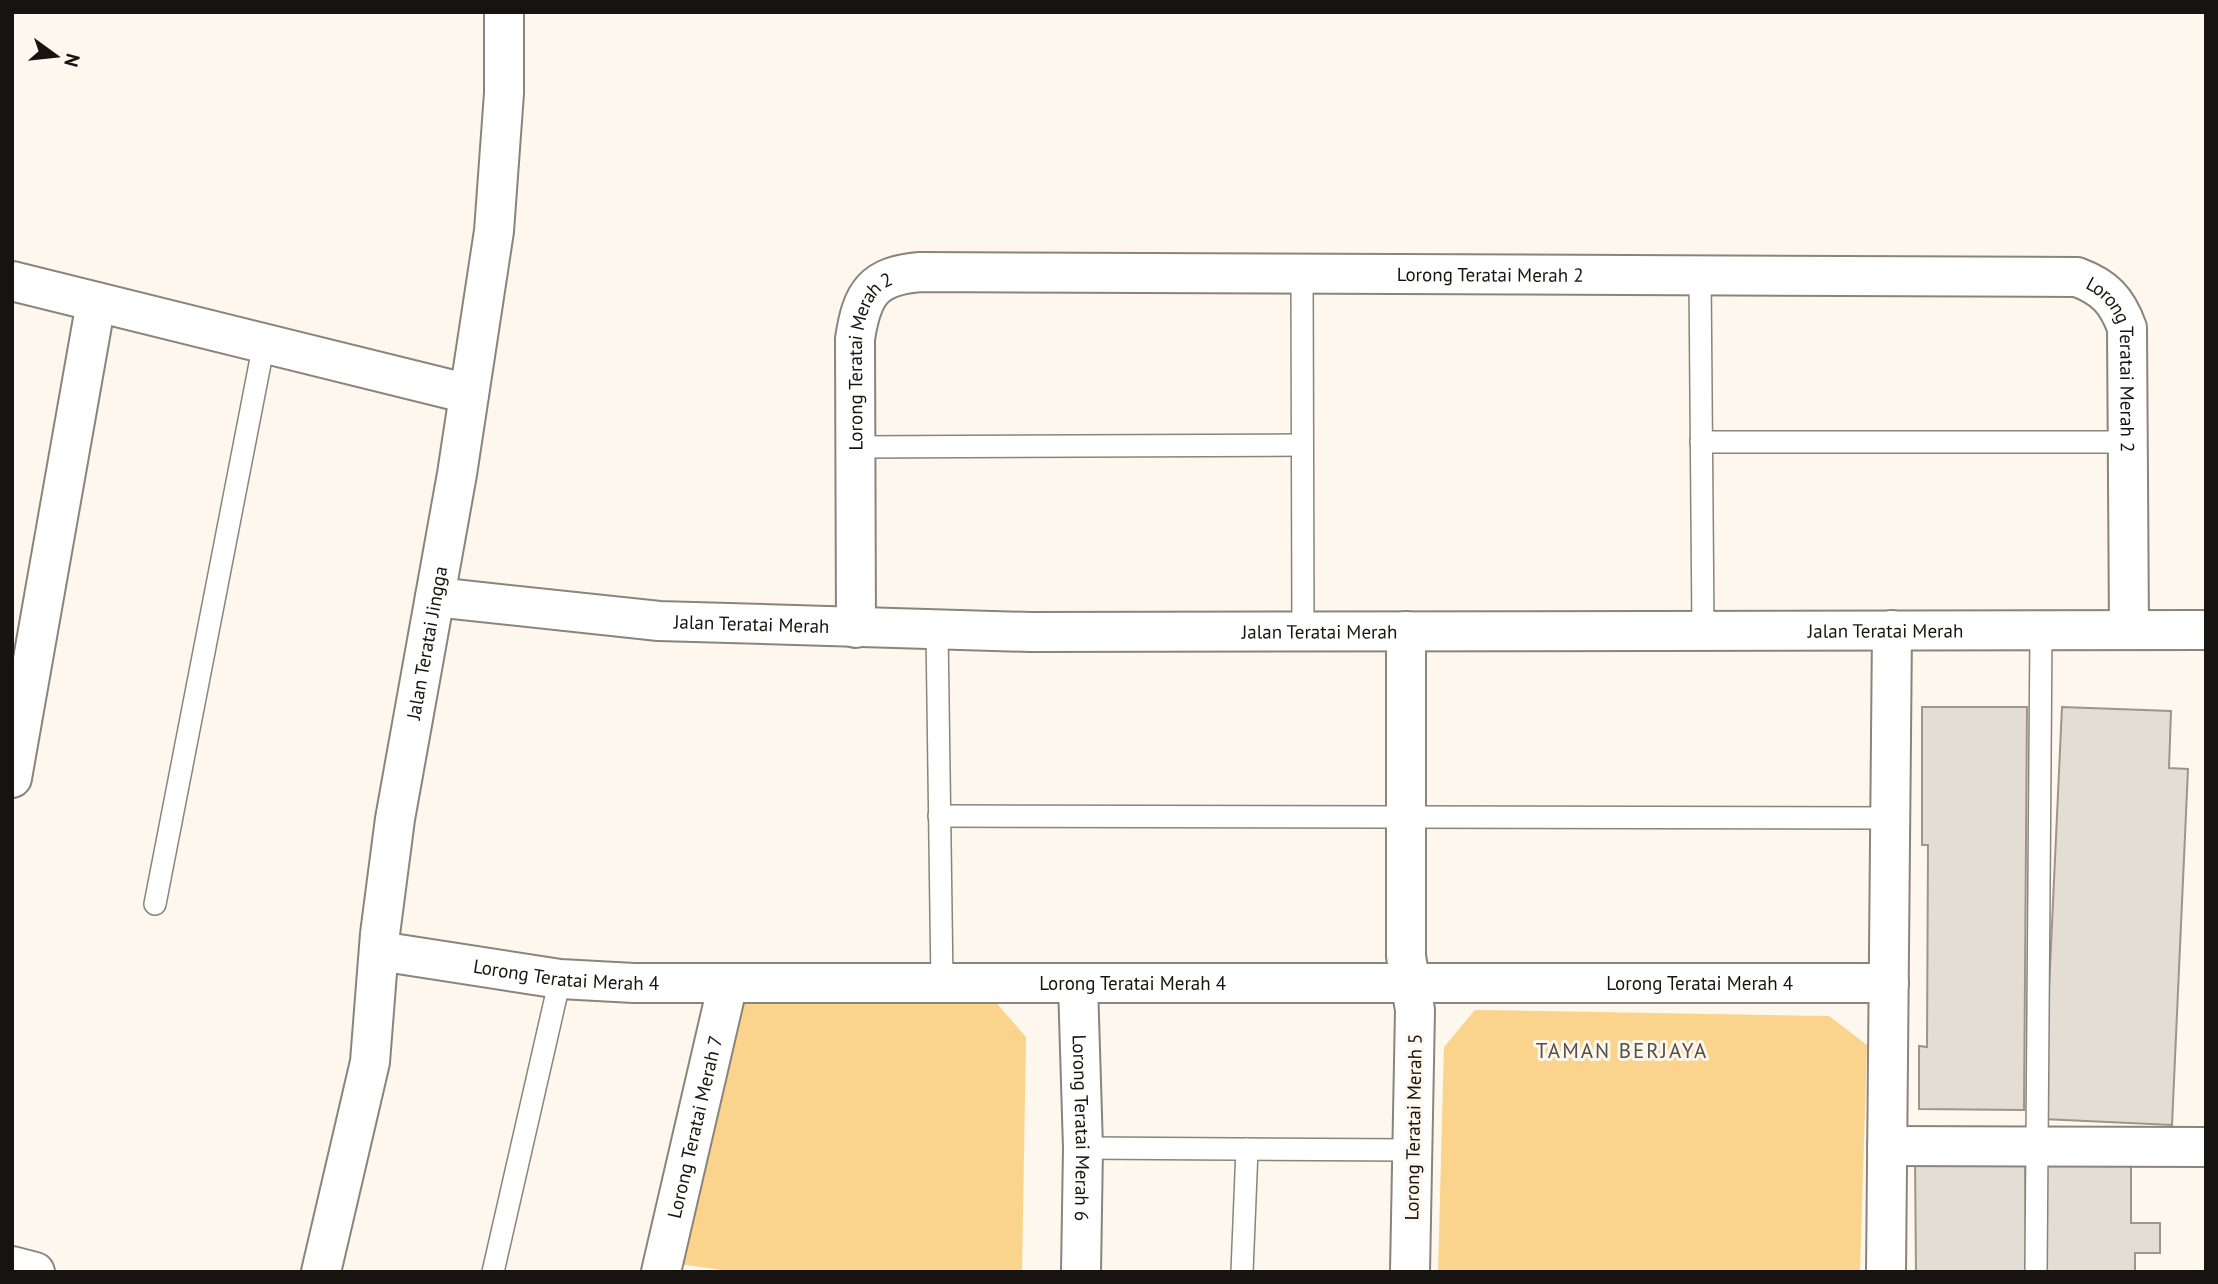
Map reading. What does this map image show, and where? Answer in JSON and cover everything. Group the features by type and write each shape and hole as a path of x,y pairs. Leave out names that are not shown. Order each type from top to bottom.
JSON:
{"street":[{"name":"Jalan Teratai Jingga","path":"321,1272 370,1062 379,951 395,818 435,597 494,231 504,93 504,12"},
{"name":"Lorong Teratai Merah 2","path":"856,628 855,339 859,312 873,289 893,274 920,272 2077,277 2094,283 2110,294 2120,308 2127,328 2129,630"},
{"path":"12,281 469,394"},
{"path":"12,778 96,302"},
{"name":"Jalan Teratai Merah","path":"435,597 659,621 856,628 1303,632 2206,630"},
{"path":"1886,1272 1892,630"},
{"name":"Lorong Teratai Merah 5","path":"1406,631 1406,956 1415,1010 1410,1272"},
{"name":"Lorong Teratai Merah 4","path":"379,951 560,979 728,983 1889,983"},
{"name":"Lorong Teratai Merah 7","path":"661,1272 728,983"},
{"name":"Lorong Teratai Merah 6","path":"1078,984 1083,1148 1081,1272"},
{"path":"1887,1146 2206,1147"},
{"path":"12,1266 35,1272"}],"lane":[{"path":"1302,273 1303,632"},
{"path":"1700,275 1703,631"},
{"path":"155,904 264,343"},
{"path":"1701,442 2128,442"},
{"path":"856,447 1303,445"},
{"path":"937,629 942,983"},
{"path":"2036,1272 2041,630"},
{"path":"939,816 1890,818"},
{"path":"493,1272 560,979"},
{"path":"1083,1148 1412,1150"},
{"path":"1242,1272 1247,1149"}],"shaded area":[{"path":"992,998 1026,1037 1022,1272 737,1272 671,1263 736,1001"},
{"path":"1475,1010 1829,1016 1867,1045 1860,1272 1438,1272 1444,1047"}],"building":[{"path":"1922,707 2027,707 2024,1110 1919,1109 1919,1046 1927,1047 1928,845 1922,845"},
{"path":"2062,707 2171,711 2169,768 2188,769 2172,1125 2043,1119"},
{"path":"2131,1154 2131,1223 2160,1223 2160,1253 2135,1253 2135,1272 2044,1272 2043,1155"},
{"path":"2025,1157 2026,1272 1916,1272 1915,1158"}],"district":[{"name":"TAMAN BERJAYA","path":"1622,1050"}]}
